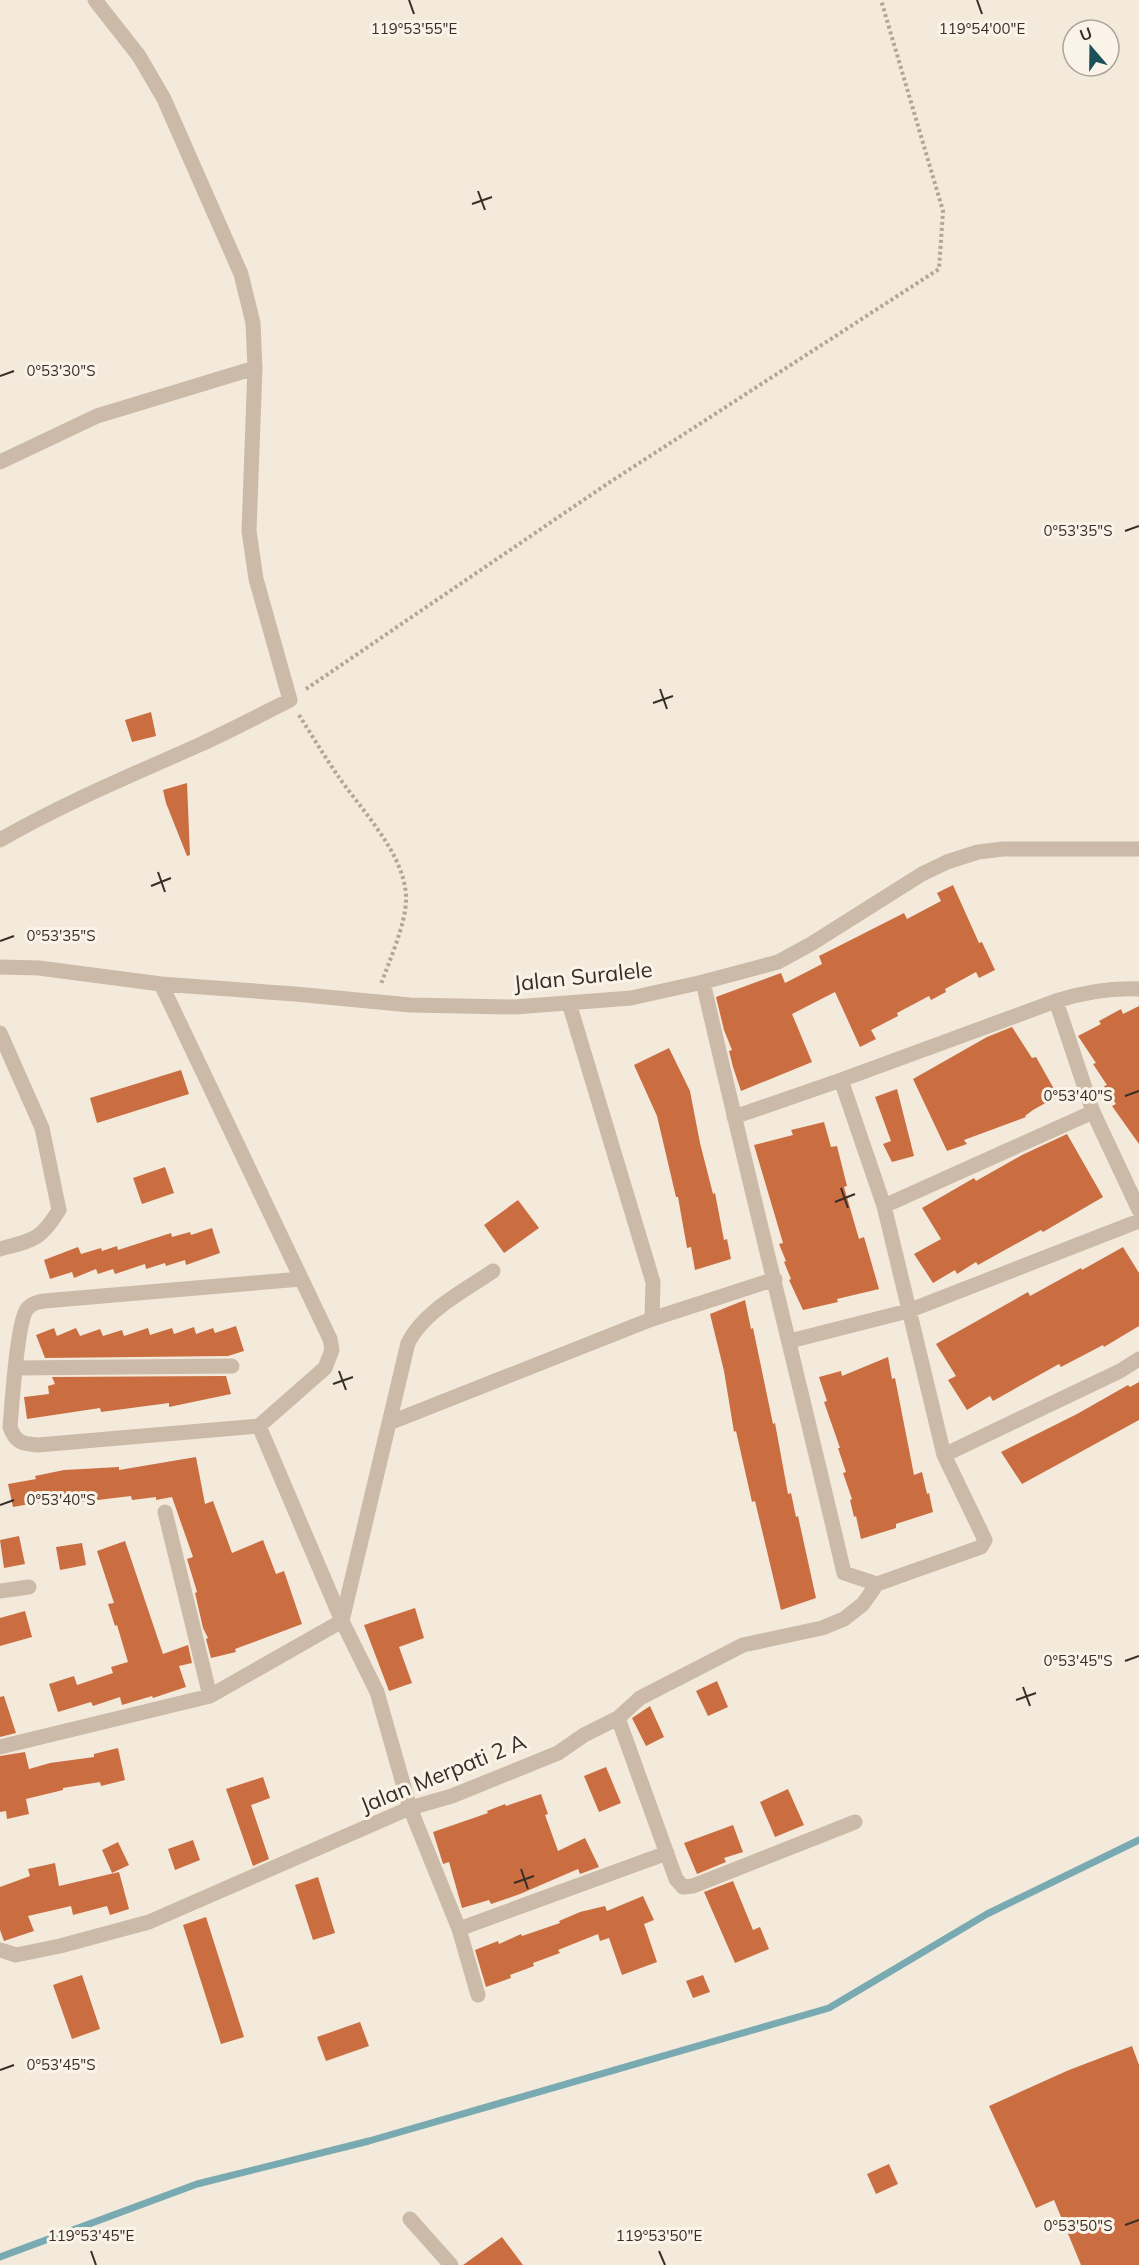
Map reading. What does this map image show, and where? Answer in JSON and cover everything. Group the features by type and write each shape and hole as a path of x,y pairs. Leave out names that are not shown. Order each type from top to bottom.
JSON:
{"street":[{"path":"0,840 86,795 201,744 290,700 256,579 249,531 255,368 253,323 237,264 164,99 139,56 95,0"},
{"path":"0,462 97,416 255,368"},
{"name":"Jalan Suralele","path":"0,967 39,968 161,984 410,1005 515,1007 630,998 778,962 811,944 922,874 968,855 1003,849 1139,849"},
{"path":"703,982 844,1573 877,1584 984,1546 983,1534 944,1455 884,1206 841,1080"},
{"path":"161,984 324,1325 332,1350 325,1368 259,1426 27,1444 13,1437 10,1427 20,1333 26,1310 34,1303 301,1279"},
{"path":"734,1117 1080,993 1113,988 1139,988"},
{"path":"1056,1001 1093,1112 1139,1210"},
{"path":"568,1003 653,1282 652,1318"},
{"path":"0,1033 42,1128 59,1210 48,1228 33,1240 0,1249"},
{"path":"884,1206 1093,1112"},
{"path":"790,1341 908,1311 1139,1221"},
{"path":"0,1747 210,1696 342,1621 408,1343 414,1331 425,1319 493,1271"},
{"path":"389,1423 652,1318 775,1279"},
{"path":"944,1455 1120,1371 1139,1359"},
{"path":"15,1368 232,1366"},
{"path":"259,1426 342,1621 377,1692 410,1808 459,1929 478,1995"},
{"path":"165,1512 210,1696"},
{"name":"Jalan Merpati 2 A","path":"0,1950 16,1955 60,1946 149,1922 410,1808 452,1796 558,1753 618,1718 640,1698 743,1645 822,1628 844,1619 863,1604 877,1584"},
{"path":"0,1591 29,1587"},
{"path":"618,1718 676,1879 683,1887 693,1886 855,1822"},
{"path":"459,1929 667,1853"},
{"path":"410,2219 451,2265"}],"path":[{"path":"376,1002 406,902 402,875 378,831 335,772 290,700 610,482 939,269 943,211 881,0"}],"building":[{"path":"151,712 156,736 132,742 125,720"},
{"path":"187,783 190,855 187,856 163,790"},
{"path":"953,885 979,943 982,942 995,970 979,978 976,972 945,989 946,992 931,1000 929,996 897,1013 898,1016 871,1030 876,1039 860,1047 835,992 792,1014 812,1062 741,1091 729,1051 732,1050 724,1030 716,997 781,973 785,983 822,964 819,956 904,913 907,919 941,901 937,893"},
{"path":"1139,1006 1139,1144 1112,1106 1116,1104 1104,1086 1107,1085 1078,1036 1101,1024 1099,1021 1121,1009 1123,1014"},
{"path":"1012,1027 1032,1058 1036,1057 1058,1096 1033,1110 1026,1117 964,1140 967,1144 947,1151 913,1079 987,1037"},
{"path":"669,1048 690,1091 700,1143 713,1194 715,1193 724,1240 727,1239 731,1259 695,1270 691,1247 687,1248 678,1197 676,1197 657,1116 634,1065"},
{"path":"181,1070 189,1094 97,1123 90,1098"},
{"path":"897,1089 914,1156 892,1162 883,1144 891,1141 875,1097"},
{"path":"824,1122 831,1147 837,1146 847,1186 844,1187 859,1239 864,1237 879,1289 803,1310 789,1280 791,1279 784,1262 786,1261 779,1244 783,1243 754,1145 793,1135 791,1130"},
{"path":"1067,1134 1103,1197 1043,1232 1041,1230 978,1265 976,1262 957,1274 955,1270 933,1283 914,1254 941,1239 922,1208 974,1178 976,1181 1022,1155"},
{"path":"165,1167 174,1193 142,1204 133,1178"},
{"path":"518,1200 539,1228 504,1253 484,1225"},
{"path":"212,1228 220,1253 186,1265 185,1260 146,1269 145,1264 115,1274 113,1269 98,1274 96,1269 74,1278 72,1272 50,1279 44,1260 78,1247 81,1254 117,1246 118,1250 171,1233 172,1237 190,1232 191,1235"},
{"path":"1123,1247 1139,1273 1139,1326 1104,1347 1103,1345 1061,1367 1059,1364 993,1401 990,1396 967,1410 948,1380 956,1376 936,1344 1028,1292 1030,1296"},
{"path":"745,1300 773,1424 775,1423 788,1494 791,1493 796,1517 798,1516 816,1598 781,1610 755,1501 752,1502 736,1431 734,1432 724,1371 710,1314"},
{"path":"236,1326 244,1351 228,1356 45,1358 36,1335 54,1328 57,1336 76,1328 80,1336 100,1329 103,1336 122,1330 124,1336 148,1328 150,1335 172,1328 174,1334 194,1327 196,1334 213,1328 215,1333"},
{"path":"888,1357 892,1379 895,1378 914,1475 922,1472 933,1512 896,1524 896,1528 861,1539 850,1500 852,1499 843,1473 846,1472 838,1448 840,1448 824,1402 827,1401 819,1377 841,1371 842,1376"},
{"path":"226,1376 231,1394 169,1407 169,1403 101,1412 100,1408 27,1419 24,1397 49,1394 48,1386 55,1384 52,1377"},
{"path":"1139,1382 1139,1420 1022,1484 1001,1452 1077,1414 1128,1385 1130,1387"},
{"path":"196,1457 205,1504 213,1501 232,1553 263,1540 276,1574 284,1571 302,1624 235,1649 236,1652 211,1658 206,1639 208,1638 203,1628 195,1593 197,1592 187,1559 193,1557 172,1497 132,1500 131,1496 81,1502 81,1498 57,1502 57,1499 13,1507 8,1484 36,1479 35,1476 64,1470 119,1467 119,1470"},
{"path":"19,1536 25,1564 4,1568 0,1540"},
{"path":"125,1541 163,1654 188,1645 192,1663 179,1666 186,1687 122,1705 120,1697 93,1706 91,1702 58,1712 49,1684 74,1676 77,1685 113,1673 111,1667 128,1662 108,1604 114,1603 97,1551"},
{"path":"82,1543 86,1565 60,1570 56,1547"},
{"path":"415,1608 424,1638 399,1647 412,1683 389,1691 364,1625"},
{"path":"25,1611 32,1637 0,1646 0,1618"},
{"path":"717,1681 728,1707 708,1716 696,1691"},
{"path":"4,1696 16,1733 0,1737 0,1697"},
{"path":"650,1706 664,1737 646,1746 632,1718"},
{"path":"118,1748 125,1780 101,1786 100,1782 63,1788 63,1790 26,1799 29,1814 7,1819 6,1811 0,1812 0,1756 25,1752 29,1769 50,1763 94,1757 94,1754"},
{"path":"606,1767 621,1803 599,1812 584,1776"},
{"path":"263,1777 270,1798 251,1805 269,1859 253,1866 226,1789"},
{"path":"788,1789 804,1825 775,1837 760,1802"},
{"path":"541,1794 548,1814 545,1815 558,1851 585,1838 599,1867 580,1874 578,1869 491,1904 489,1900 462,1908 449,1862 443,1864 433,1832 488,1813 487,1811 505,1804 506,1806"},
{"path":"733,1825 743,1852 724,1858 726,1862 697,1874 684,1843"},
{"path":"193,1840 200,1860 175,1870 168,1849"},
{"path":"118,1842 129,1865 112,1873 102,1850"},
{"path":"55,1863 59,1886 119,1872 129,1909 110,1915 107,1906 73,1915 71,1906 28,1916 34,1931 4,1941 0,1930 0,1887 30,1876 28,1869"},
{"path":"318,1877 335,1933 313,1940 295,1885"},
{"path":"733,1881 753,1930 760,1927 769,1949 735,1963 704,1892"},
{"path":"643,1896 654,1920 644,1924 657,1962 622,1975 609,1938 600,1941 598,1934 558,1950 560,1953 533,1963 534,1966 510,1975 511,1978 486,1987 475,1950 560,1923 559,1921 580,1912 605,1906 607,1911"},
{"path":"206,1917 244,2037 221,2044 183,1925"},
{"path":"82,1975 100,2029 72,2039 53,1985"},
{"path":"703,1975 710,1992 693,1998 686,1981"},
{"path":"360,2022 369,2046 326,2061 317,2037"},
{"path":"1132,2046 1139,2065 1139,2265 1081,2265 1054,2200 1036,2208 989,2106 1069,2070"},
{"path":"889,2164 898,2184 876,2194 867,2174"},
{"path":"502,2237 523,2265 463,2265"}],"waterway":[{"path":"0,2257 197,2184 369,2141 829,2008 987,1914 1139,1840"}]}
